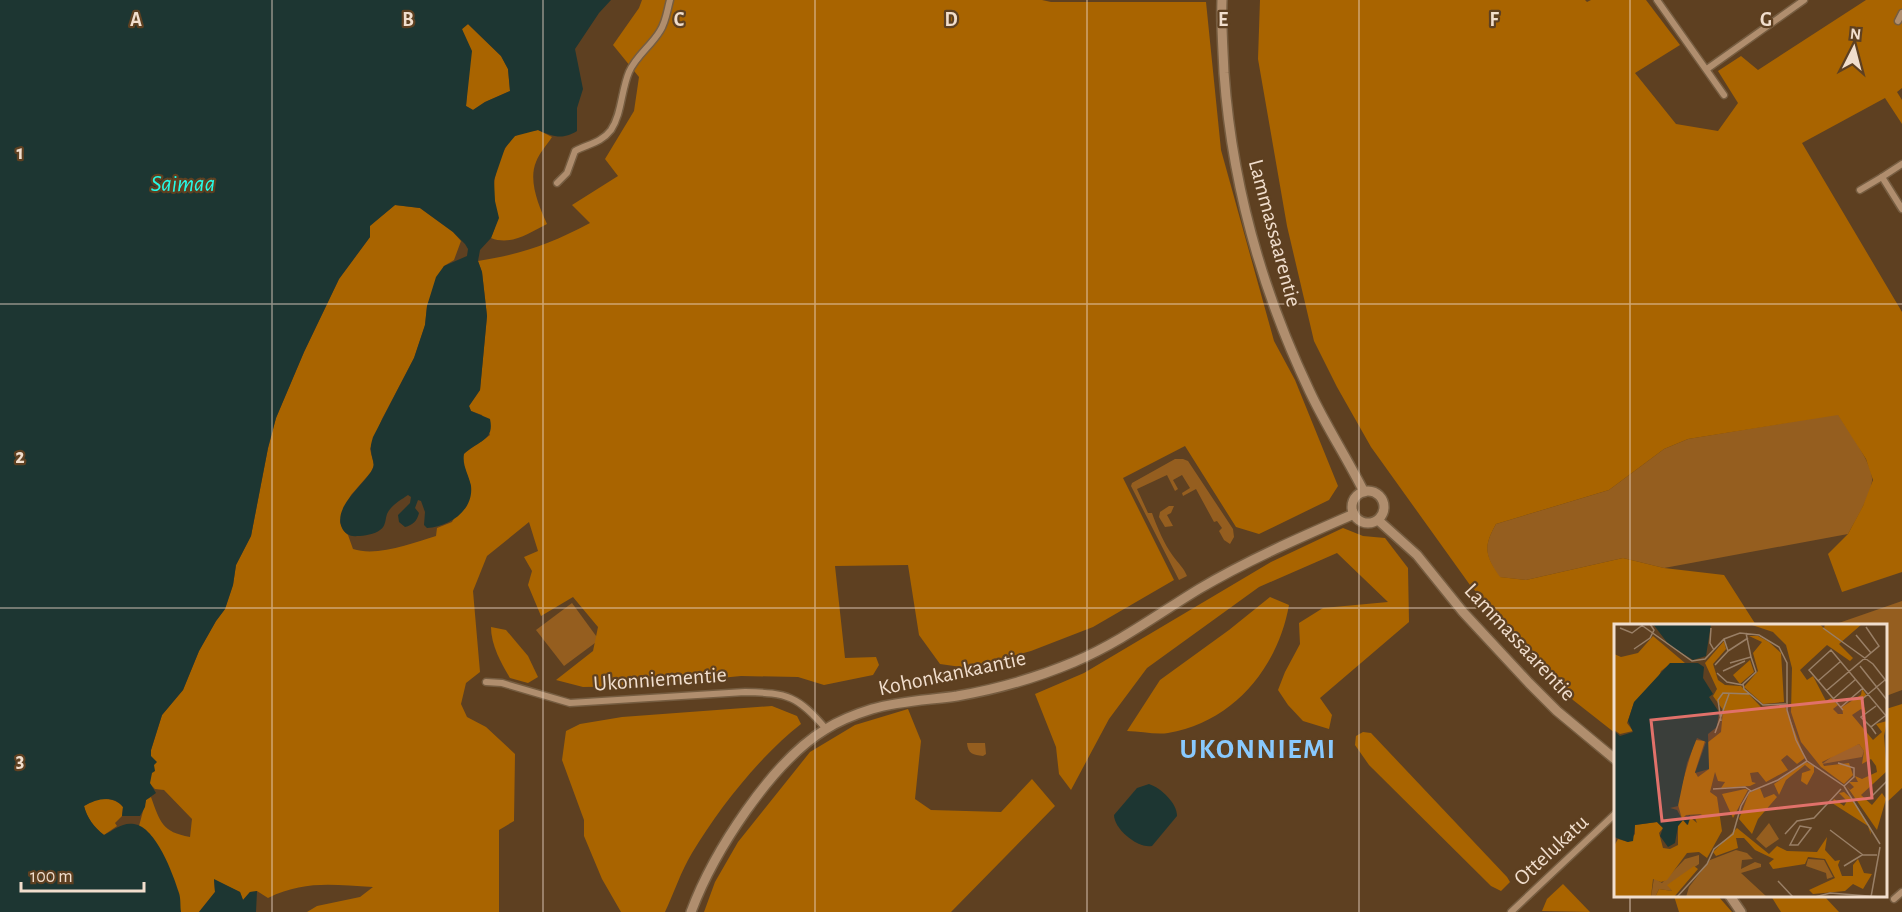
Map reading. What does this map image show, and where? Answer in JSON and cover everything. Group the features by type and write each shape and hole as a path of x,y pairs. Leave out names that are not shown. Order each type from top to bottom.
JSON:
{"street":[{"path":"558,183 567,173 575,151 598,142 611,130 629,71 659,32 666,18 670,0"},
{"name":"Lammassaarentie","path":"1222,0 1226,104 1234,167 1261,275 1278,321 1310,393 1364,492"},
{"path":"1657,0 1724,95"},
{"path":"1707,69 1804,0"},
{"path":"1898,21 1902,13"},
{"path":"1860,190 1902,164"},
{"path":"1882,177 1902,209"},
{"path":"1364,492 1376,494 1384,503 1382,515 1378,520 1365,523 1354,514 1353,503 1359,494 1364,492"},
{"name":"Kohonkankaantie","path":"691,912 708,872 731,833 773,777 793,755 826,729 873,709 991,690 1032,678 1075,661 1115,642 1233,570 1354,514"},
{"name":"Lammassaarentie","path":"1378,520 1412,549 1463,612 1529,683 1557,711 1614,758"},
{"name":"Ukonniementie","path":"486,682 502,683 570,703 745,692 774,693 789,696 803,704 826,729"},
{"name":"Ottelukatu","path":"1511,912 1614,815"},
{"path":"1894,899 1902,892"},
{"path":"1731,897 1742,912"}],"shaded area":[{"path":"642,0 1206,2 1221,150 1274,341 1295,380 1338,486 1329,500 1259,534 1236,527 1185,446 1123,478 1174,580 1093,627 1031,651 968,668 940,664 919,635 908,565 835,566 845,658 876,657 879,665 873,675 824,685 798,677 741,676 637,686 583,687 556,680 593,651 598,627 573,597 541,616 528,585 532,571 524,557 538,551 529,522 487,556 473,591 480,672 466,683 461,704 467,717 486,727 515,754 514,821 499,830 499,912 307,912 317,906 360,897 373,887 307,886 281,892 268,898 257,891 250,892 243,900 240,892 214,880 215,892 199,912 181,912 150,834 139,826 146,800 151,797 163,825 173,832 190,837 192,819 164,790 155,789 150,784 151,750 162,715 183,690 199,651 225,609 233,585 236,565 251,536 276,418 339,279 370,237 369,226 395,205 420,208 453,232 461,241 454,260 444,266 427,306 425,325 414,358 382,419 370,449 374,465 371,472 351,495 340,522 353,549 384,550 436,536 437,528 452,522 471,486 463,463 463,454 490,435 482,415 471,411 469,406 480,390 487,316 482,272 478,261 536,247 590,223 572,205 618,176 605,159 634,111 639,77 613,45 639,8"},
{"path":"1260,0 1585,0 1587,2 1591,0 1646,0 1680,45 1635,73 1676,124 1718,131 1738,103 1718,71 1741,56 1758,70 1866,0 1902,0 1902,88 1897,92 1902,100 1902,124 1885,98 1802,143 1902,312 1902,572 1842,592 1828,554 1848,534 1863,506 1873,480 1866,459 1838,415 1688,439 1664,449 1609,490 1496,524 1492,532 1488,545 1489,557 1500,577 1526,580 1623,558 1664,568 1724,575 1755,624 1614,624 1614,732 1573,700 1470,585 1371,447 1314,341 1287,226 1258,59"},
{"path":"468,24 501,56 508,69 510,91 473,110 466,106 468,79 462,29"},
{"path":"538,130 552,137 537,159 533,177 535,193 547,224 513,239 491,238 497,218 494,182 503,152 515,136"},
{"path":"1838,414 1869,466 1872,481 1869,494 1848,534 1664,568 1623,558 1526,580 1499,577 1488,557 1489,539 1496,524 1609,490 1664,449 1688,439"},
{"path":"1175,459 1188,461 1233,529 1234,537 1230,544 1224,540 1219,531 1222,528 1217,521 1214,522 1196,489 1183,496 1182,493 1190,488 1182,475 1173,480 1178,489 1175,491 1167,475 1137,489 1148,513 1152,513 1167,546 1186,573 1187,576 1179,580 1131,486 1132,483"},
{"path":"1169,506 1174,506 1171,513 1167,515 1173,526 1165,527 1159,517 1160,512"},
{"path":"1343,528 1363,536 1385,538 1408,568 1409,622 1320,698 1332,715 1329,729 1303,721 1278,690 1300,644 1299,623 1323,608 1388,602 1337,553 1259,587 1147,668 1109,719 1071,790 1059,774 1056,747 1035,694 1084,673 1271,562"},
{"path":"1270,597 1289,605 1283,628 1275,650 1263,670 1232,704 1192,727 1158,734 1127,731 1160,680"},
{"path":"1902,601 1902,690 1887,696 1887,624 1836,624"},
{"path":"572,603 599,640 564,666 536,630"},
{"path":"491,627 506,630 528,656 538,677 528,683 510,678 495,647"},
{"path":"1902,704 1902,788 1887,802 1887,709"},
{"path":"772,706 797,716 801,724 770,751 715,818 688,860 665,912 621,912 602,879 584,836 584,820 562,760 566,731 580,724 622,717"},
{"path":"908,709 921,741 915,799 931,810 1001,812 1032,779 1055,806 951,912 704,912 715,882 738,842 810,752 855,725"},
{"path":"1363,732 1371,733 1507,877 1510,882 1501,891 1491,886 1369,765 1355,745 1356,736"},
{"path":"967,743 985,743 986,754 983,756 972,753"},
{"path":"96,799 114,801 123,807 122,816 115,823 117,826 104,835 91,822 84,806"},
{"path":"1563,884 1590,912 1542,911 1547,899"},
{"path":"1674,897 1719,897 1732,912 1679,912"},
{"path":"1772,897 1825,897 1839,912 1781,912"}],"water":[{"name":"Saimaa","path":"0,0 611,0 599,13 575,49 583,89 577,108 577,131 572,134 553,136 538,130 515,136 505,148 494,180 499,218 491,238 480,250 478,261 482,272 487,316 480,390 469,406 471,411 490,419 491,426 484,440 464,454 471,495 464,510 443,525 427,528 424,525 425,512 421,501 418,500 415,508 419,513 417,518 405,527 399,522 398,515 410,503 411,497 408,495 391,508 383,527 372,534 353,536 346,533 340,520 351,496 373,468 371,447 373,437 414,358 425,325 427,306 436,277 444,266 467,256 468,249 465,244 453,232 420,208 395,205 370,226 370,237 339,279 276,418 251,536 236,565 233,585 225,609 199,651 183,690 162,715 151,750 151,756 157,762 154,765 155,771 152,773 150,783 156,793 146,800 140,816 122,816 123,807 109,799 94,801 84,806 91,822 104,835 126,824 142,827 149,833 162,852 173,875 180,895 181,912 0,912","holes":["468,24 501,56 508,69 510,91 473,110 466,106 472,51 462,29"]},
{"path":"1149,784 1168,797 1177,816 1152,846 1146,846 1122,832 1114,815 1137,788"},
{"path":"214,879 240,892 243,900 250,892 257,891 256,912 199,912 215,892"}],"district":[{"name":"UKONNIEMI","path":"1258,750"}]}
